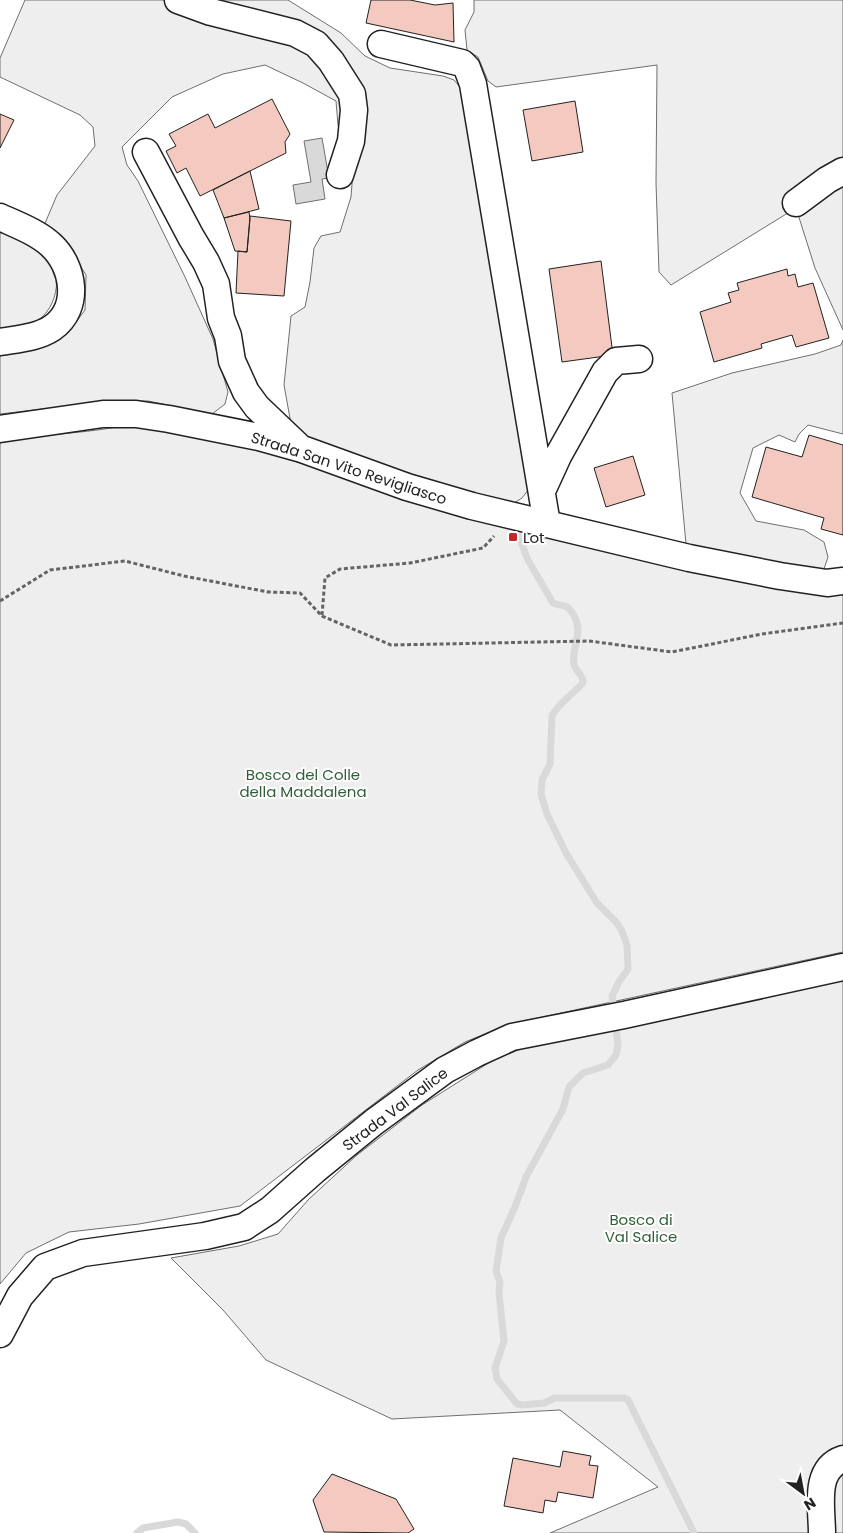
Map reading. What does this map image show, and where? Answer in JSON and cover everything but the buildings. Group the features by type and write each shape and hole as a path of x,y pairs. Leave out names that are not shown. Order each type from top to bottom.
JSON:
{"street":[{"path":"178,0 219,14 295,33 316,44 331,61 352,94 354,110 351,141 340,175"},
{"path":"381,44 462,63 467,68 473,84 547,524"},
{"path":"146,152 216,284 232,361 246,392 257,408 302,450"},
{"path":"796,203 843,171"},
{"path":"0,217 38,235 51,245 63,259 72,288 70,304 64,318 52,328 36,336 0,342"},
{"path":"542,491 558,456 605,372 616,361 639,359"},
{"name":"Strada San Vito Revigliasco","path":"0,429 103,414 136,414 259,437 407,487 512,516 690,558 780,576 827,583 843,581"},
{"name":"Strada Val Salice","path":"0,1334 20,1296 45,1266 83,1253 205,1236 244,1227 270,1210 314,1170 374,1122 445,1070 512,1037 614,1017 843,967"},
{"path":"822,1533 822,1483 824,1474 830,1466 843,1459"}],"path":[{"path":"322,616 325,578 340,569 410,563 483,548 512,516"},
{"path":"0,601 50,570 125,560 184,576 268,592 300,593 322,616 391,645 589,641 672,652 762,634 843,623"}],"green space":[{"path":"25,0 288,0 341,33 365,56 390,68 443,76 454,80 465,93 529,489 522,498 511,505 307,441 291,424 284,385 291,316 305,307 314,248 321,236 340,232 351,197 353,171 338,125 336,101 265,65 223,74 172,97 122,147 127,165 138,181 213,339 228,392 225,404 212,414 148,401 103,402 0,414 0,355 33,349 68,333 85,310 86,275 68,246 43,228 57,195 95,146 93,127 80,115 0,77 0,58"},
{"path":"474,0 843,0 843,330 815,268 796,208 671,285 659,272 656,183 657,65 496,87 488,81 478,57 467,50 465,30 474,12"},
{"path":"0,231 29,243 45,254 51,262 57,282 52,303 39,320 30,325 0,332"},
{"path":"843,340 843,434 808,425 799,434 795,442 779,435 753,448 740,493 756,521 804,530 824,542 828,557 823,572 686,544 672,393 732,373 815,354 841,345"},
{"name":"Bosco del Colle della Maddalena","path":"117,427 155,428 249,447 348,478 843,590 843,952 510,1024 465,1042 418,1070 240,1206 139,1224 69,1232 26,1253 0,1284 0,443"},
{"name":"Bosco di Val Salice","path":"843,980 843,1533 550,1533 658,1487 560,1410 392,1419 266,1360 223,1310 171,1258 239,1246 278,1234 309,1199 357,1155 422,1105 490,1062 532,1044"}],"shaded area":[{"path":"322,138 329,178 322,179 325,199 296,204 293,185 311,182 304,141"}],"waterway":[{"path":"517,532 528,560 553,603 568,608 577,622 578,634 574,652 574,665 583,680 582,684 559,706 552,716 550,764 542,780 541,794 547,814 566,853 597,903 617,923 622,931 627,945 628,969 612,996 618,1045 616,1055 608,1065 583,1073 569,1087 563,1109 526,1177 501,1238 496,1271 500,1282 499,1293 504,1341 495,1368 497,1379 517,1404 544,1403 555,1398 625,1398 628,1400 694,1533"},
{"path":"137,1533 143,1528 178,1522 186,1524 195,1533"}],"place":[{"name":"Lot","path":"513,537"}]}
